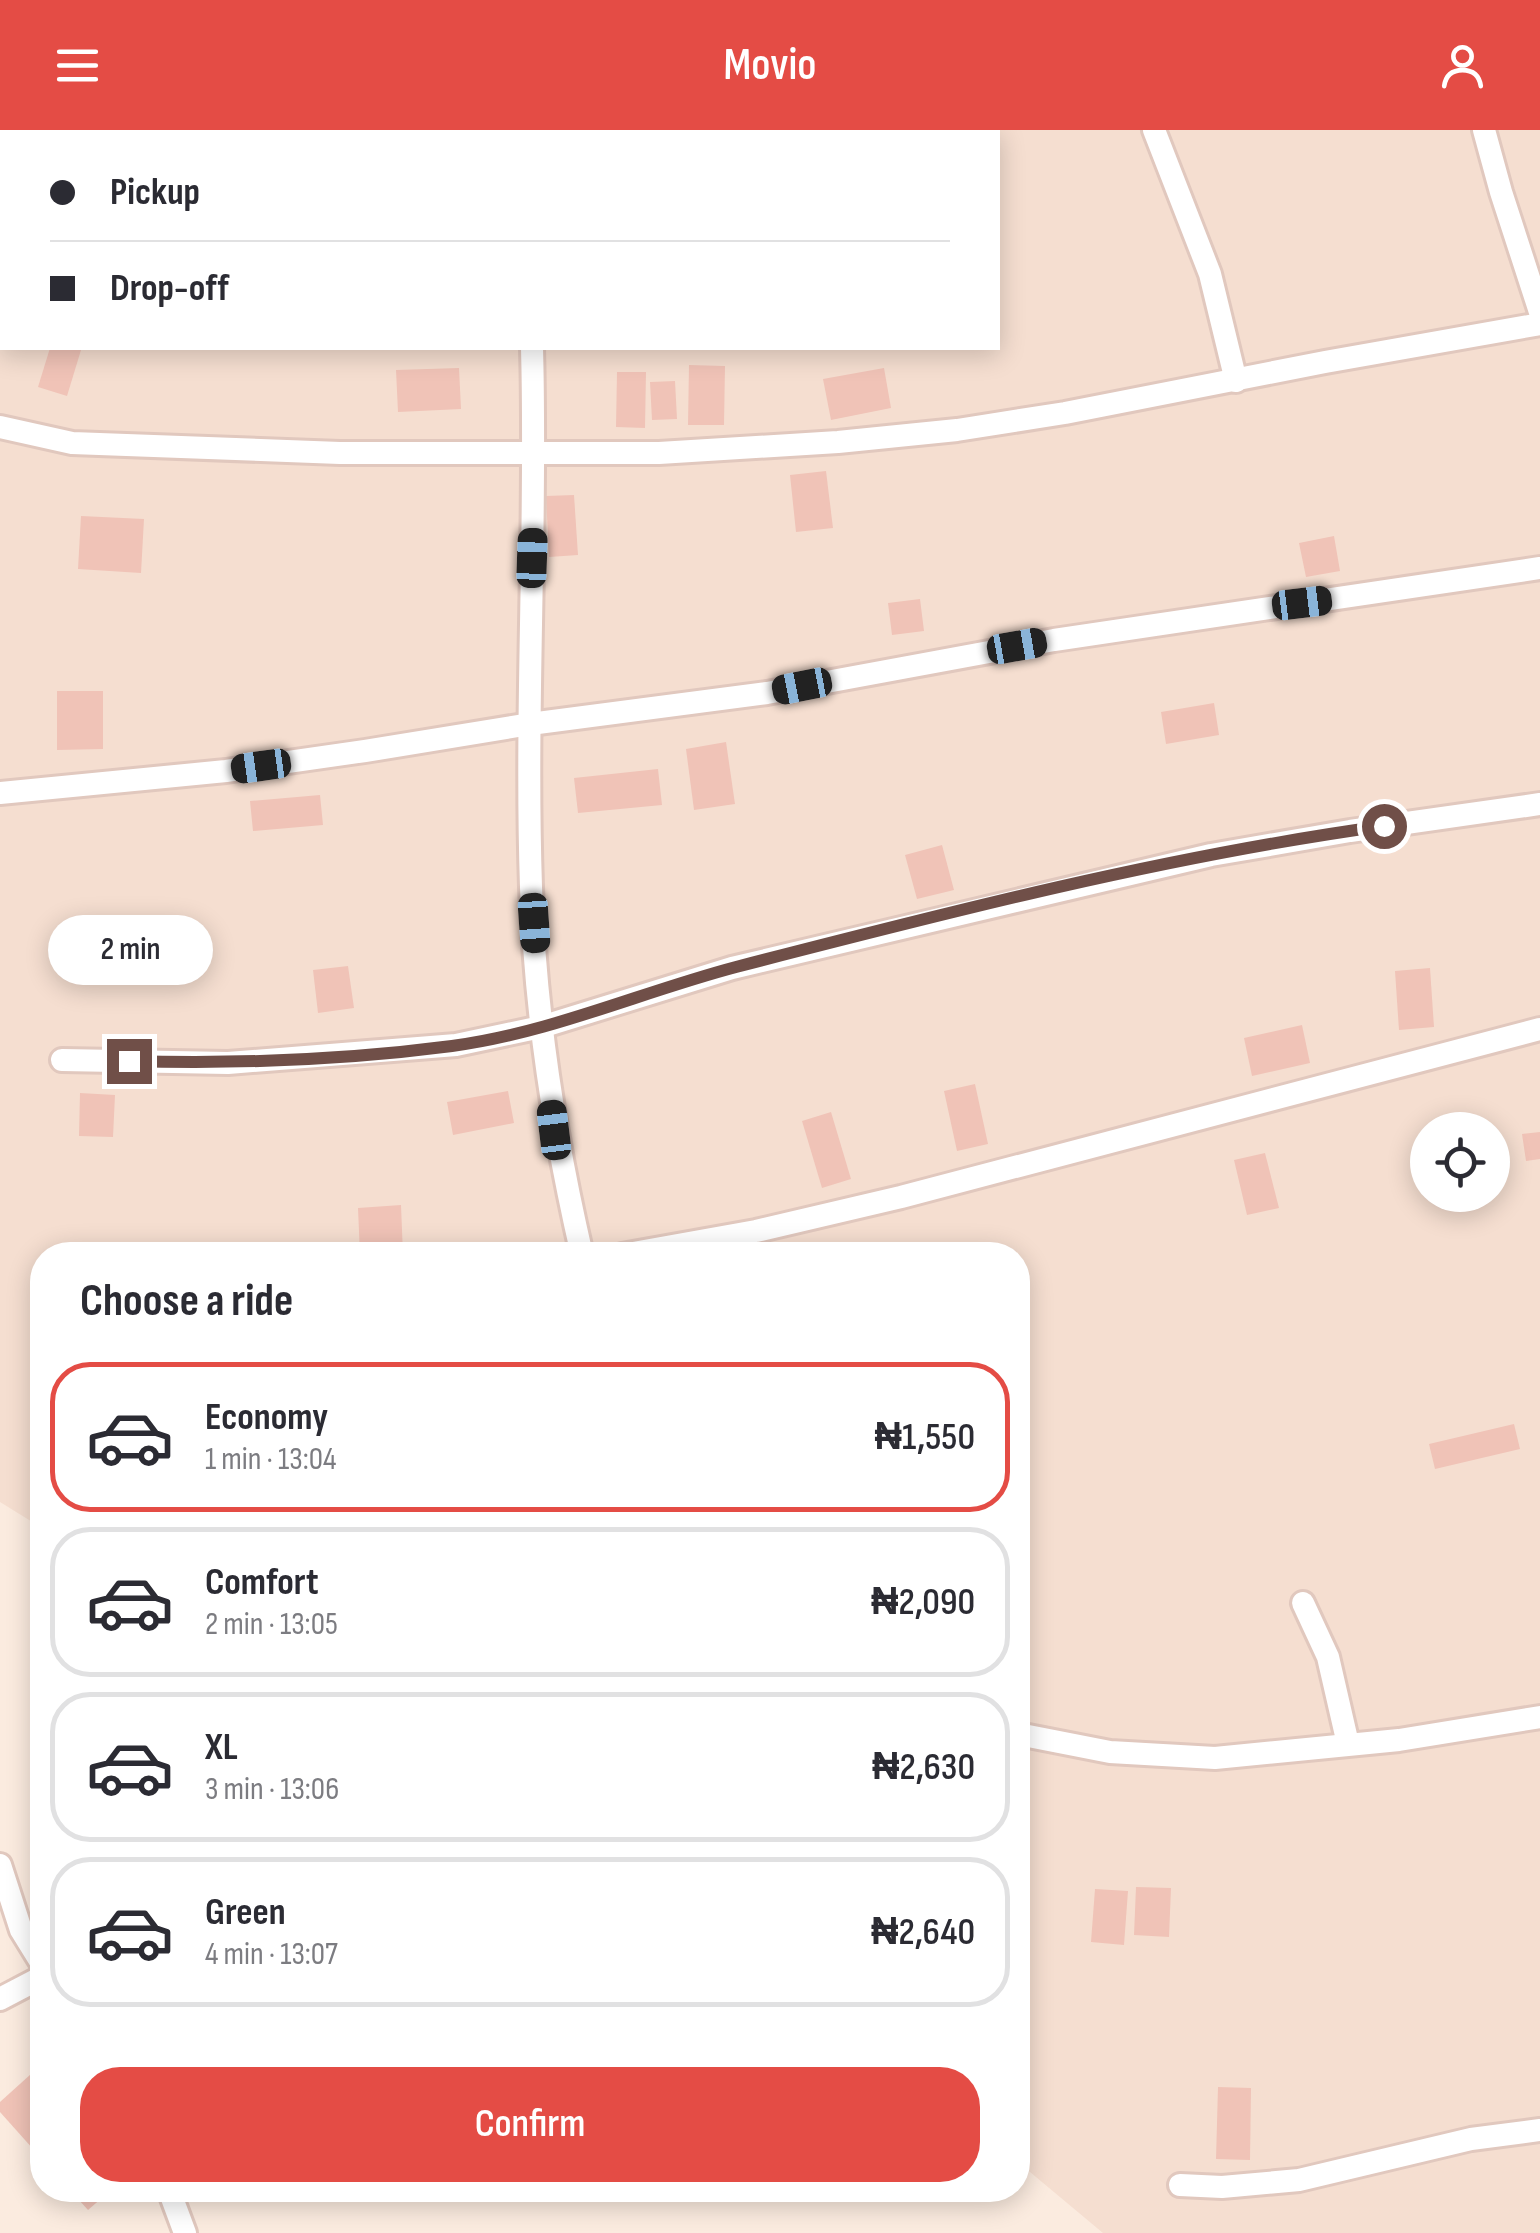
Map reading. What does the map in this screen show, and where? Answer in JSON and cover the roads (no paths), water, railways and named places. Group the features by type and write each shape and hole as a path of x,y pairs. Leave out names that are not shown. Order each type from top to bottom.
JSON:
{"street":[{"path":"1484,130 1540,312"},
{"path":"1163,133 1210,274 1236,381"},
{"path":"0,427 72,443 159,448 535,455 838,442 958,430 1540,324"},
{"path":"532,350 535,455 531,889 541,1026 554,1130 579,1242"},
{"path":"0,793 226,770 767,692 1054,640 1540,568"},
{"path":"62,1060 228,1063 456,1046 541,1026 732,968 1174,863 1350,831 1540,804"},
{"path":"692,1242 901,1197 1540,1028"},
{"path":"1303,1603 1328,1657 1348,1744"},
{"path":"1030,1736 1110,1752 1194,1758 1399,1740 1540,1718"},
{"path":"0,1865 21,1930 30,1945"},
{"path":"0,1999 30,1983"},
{"path":"1180,2184 1222,2187 1299,2180 1471,2139 1540,2130"},
{"path":"173,2202 185,2233"}]}
